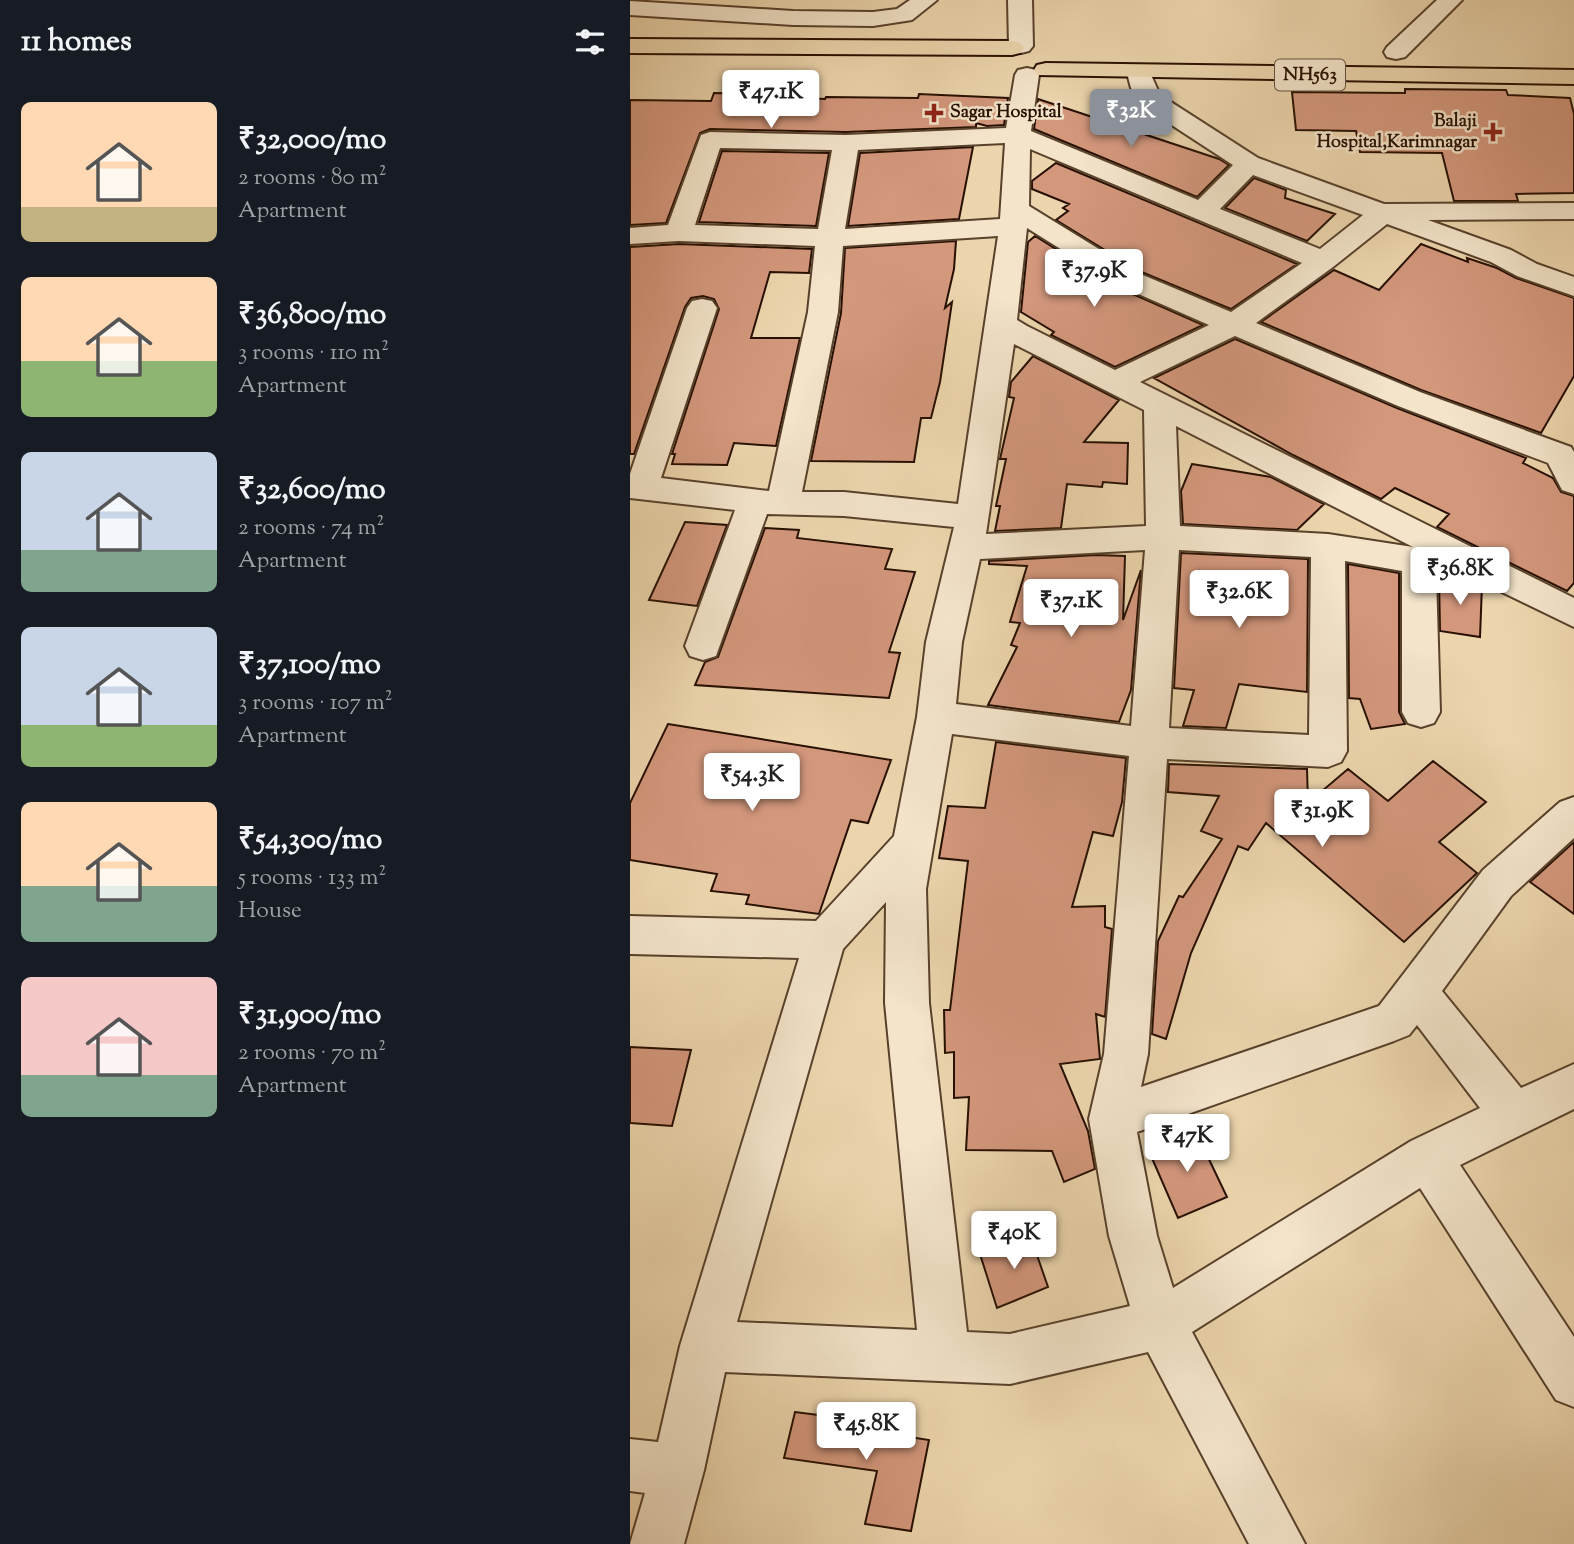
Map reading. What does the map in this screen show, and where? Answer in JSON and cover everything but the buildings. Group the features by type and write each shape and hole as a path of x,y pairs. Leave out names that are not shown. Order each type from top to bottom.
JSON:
{"highway":[{"name":"NH563","path":"630,46 1026,59 1139,74 1574,77"},
{"name":"NH563","path":"630,64 1396,52 1574,55"}],"street":[{"path":"630,8 793,18 873,19 904,15 925,0"},
{"path":"944,1356 906,1003 906,889 936,717 944,642 970,532 1002,323 1014,218 1018,135 1026,59 1020,0"},
{"path":"1396,52 1450,0"},
{"path":"1139,74 1150,100 1250,164 1501,256 1527,270 1574,288"},
{"path":"679,233 710,140 846,143 1018,135 1323,261"},
{"path":"703,646 770,501 798,423 823,312 846,143"},
{"path":"1201,212 1250,164"},
{"path":"1116,382 1233,325 1323,261 1384,212 1574,211"},
{"path":"630,236 679,233 831,238 1014,218 1128,279 1233,325 1409,399 1570,460"},
{"path":"702,308 636,486 770,501 844,504 970,532 1163,537 1328,546 1419,561 1478,566"},
{"path":"1002,323 1016,333 1574,614"},
{"path":"1160,405 1163,537 1126,1054 1112,1119 1133,1236 1160,1324 1278,1544"},
{"path":"936,717 1147,743 1328,751 1328,546"},
{"path":"1419,561 1421,712"},
{"path":"1112,1119 1394,1021 1497,883 1574,814"},
{"path":"657,1544 654,1468 705,1346 825,940 913,843"},
{"path":"630,935 825,940"},
{"path":"1416,991 1514,1115"},
{"path":"705,1346 1010,1359 1160,1324 1427,1157 1574,1086"},
{"path":"1427,1157 1574,1382"}],"place":[{"name":"Sagar Hospital","path":"934,113"},
{"name":"Balaji Hospital,Karimnagar","path":"1493,132"}]}
